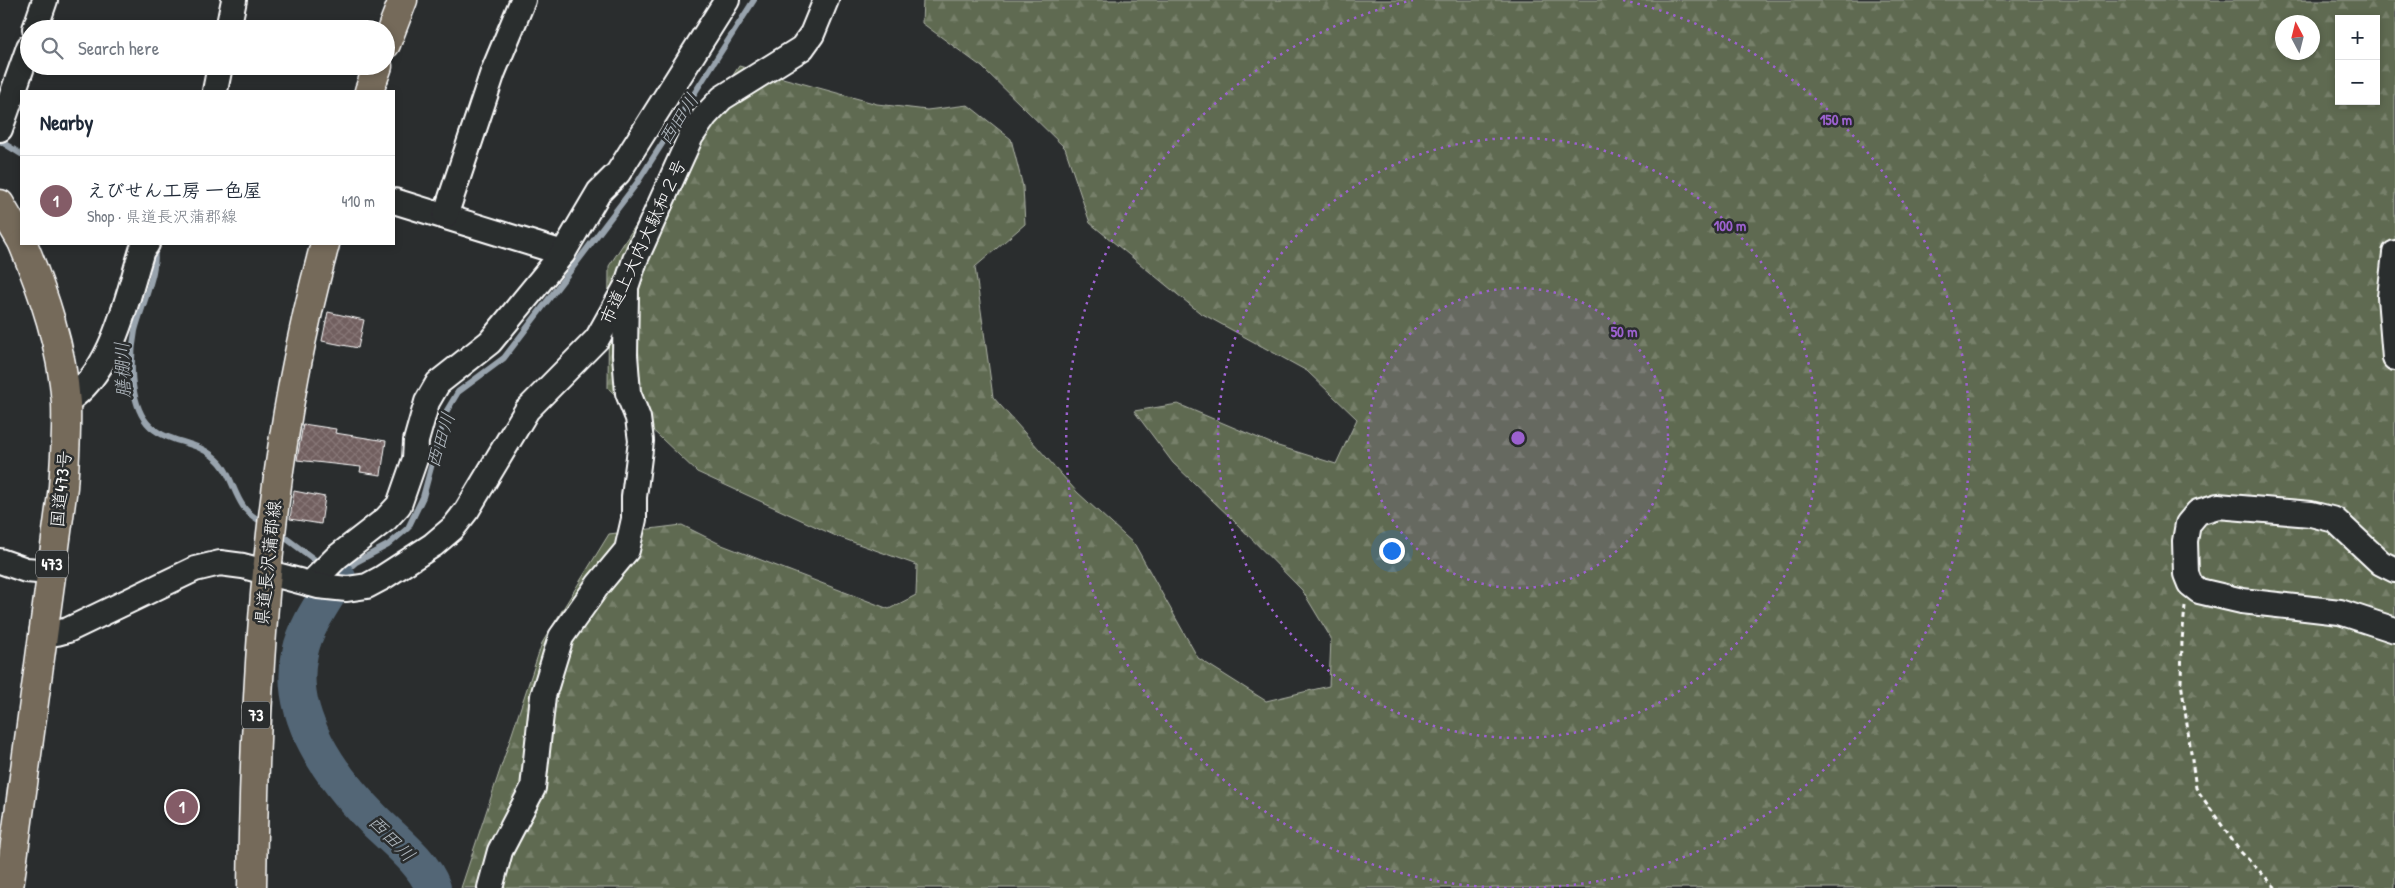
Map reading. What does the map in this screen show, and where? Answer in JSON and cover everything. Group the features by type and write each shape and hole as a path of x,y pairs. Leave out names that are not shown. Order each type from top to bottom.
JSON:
{"main road":[{"path":"395,21 403,0"},
{"path":"369,90 375,75"},
{"name":"国道473号","path":"0,204 20,239"},
{"name":"国道473号","path":"9,888 50,572 63,487 66,402 61,364 52,324 23,245"},
{"name":"県道長沢蒲郡線","path":"252,888 254,762 266,572 272,509 292,382 325,245"}],"street":[{"path":"38,20 45,0"},
{"path":"230,20 234,0"},
{"path":"445,216 493,72 523,0"},
{"path":"320,576 386,519 399,505 415,460 416,441 427,402 438,383 490,342 563,253 599,192 618,173 727,0"},
{"name":"市道上大内大駄和２号","path":"42,632 57,633 68,630 195,568 220,563 266,572 320,576 347,589 367,586 433,545 453,528 467,510 527,410 597,339 626,287 635,260 676,168 692,136 705,116 722,98 802,48 812,34 826,0"},
{"path":"0,128 20,72"},
{"path":"215,90 218,75"},
{"path":"395,201 563,253"},
{"path":"66,402 81,392 115,339 144,247"},
{"path":"2395,252 2390,297 2395,358"},
{"path":"490,888 500,851 534,788 543,696 561,637 598,585 627,550 634,519 634,497 641,441 638,418 628,393 625,355 626,287"},
{"path":"2395,570 2381,563 2335,520 2311,514 2218,506 2198,512 2188,524 2185,541 2186,574 2190,584 2199,591 2234,600 2340,612 2395,630"},
{"path":"0,561 26,570 50,572"}],"path":[{"path":"2190,584 2186,601 2182,641 2181,682 2196,788 2239,850 2276,888"}],"green space":[{"path":"923,0 2395,0 2395,888 461,888 542,643 609,534 682,525 722,545 889,609 916,595 917,565 836,536 697,472 608,388 609,266 739,66 877,104 927,110 968,105 1011,139 1023,187 1025,224 975,267 993,397 1077,492 1135,545 1198,658 1266,701 1329,686 1331,638 1302,590 1173,463 1134,411 1178,404 1275,445 1336,464 1357,419 1307,371 1199,312 1090,223 1065,148 982,67 922,23"}],"building":[{"path":"328,312 364,320 358,348 322,341"},
{"path":"303,424 336,429 335,433 386,441 381,475 360,472 361,467 297,460"},
{"path":"294,491 325,497 321,524 290,519"}],"waterway":[{"name":"西田川","path":"334,575 338,578 356,562 388,545 408,528 423,497 446,412 458,392 504,358 637,183 754,0"},
{"name":"膳棚川","path":"0,141 20,153"},
{"name":"膳棚川","path":"152,246 155,253 153,274 137,323 132,353 132,378 141,414 154,430 198,447 214,457 224,467 245,509 266,525"},
{"name":"膳棚川","path":"279,533 323,566"},
{"name":"西田川","path":"338,578 321,605 302,643 297,676 306,722 328,765 343,785 374,820 415,860 433,888"}],"place":[{"name":"えびせん工房 一色屋","path":"182,807"}]}
